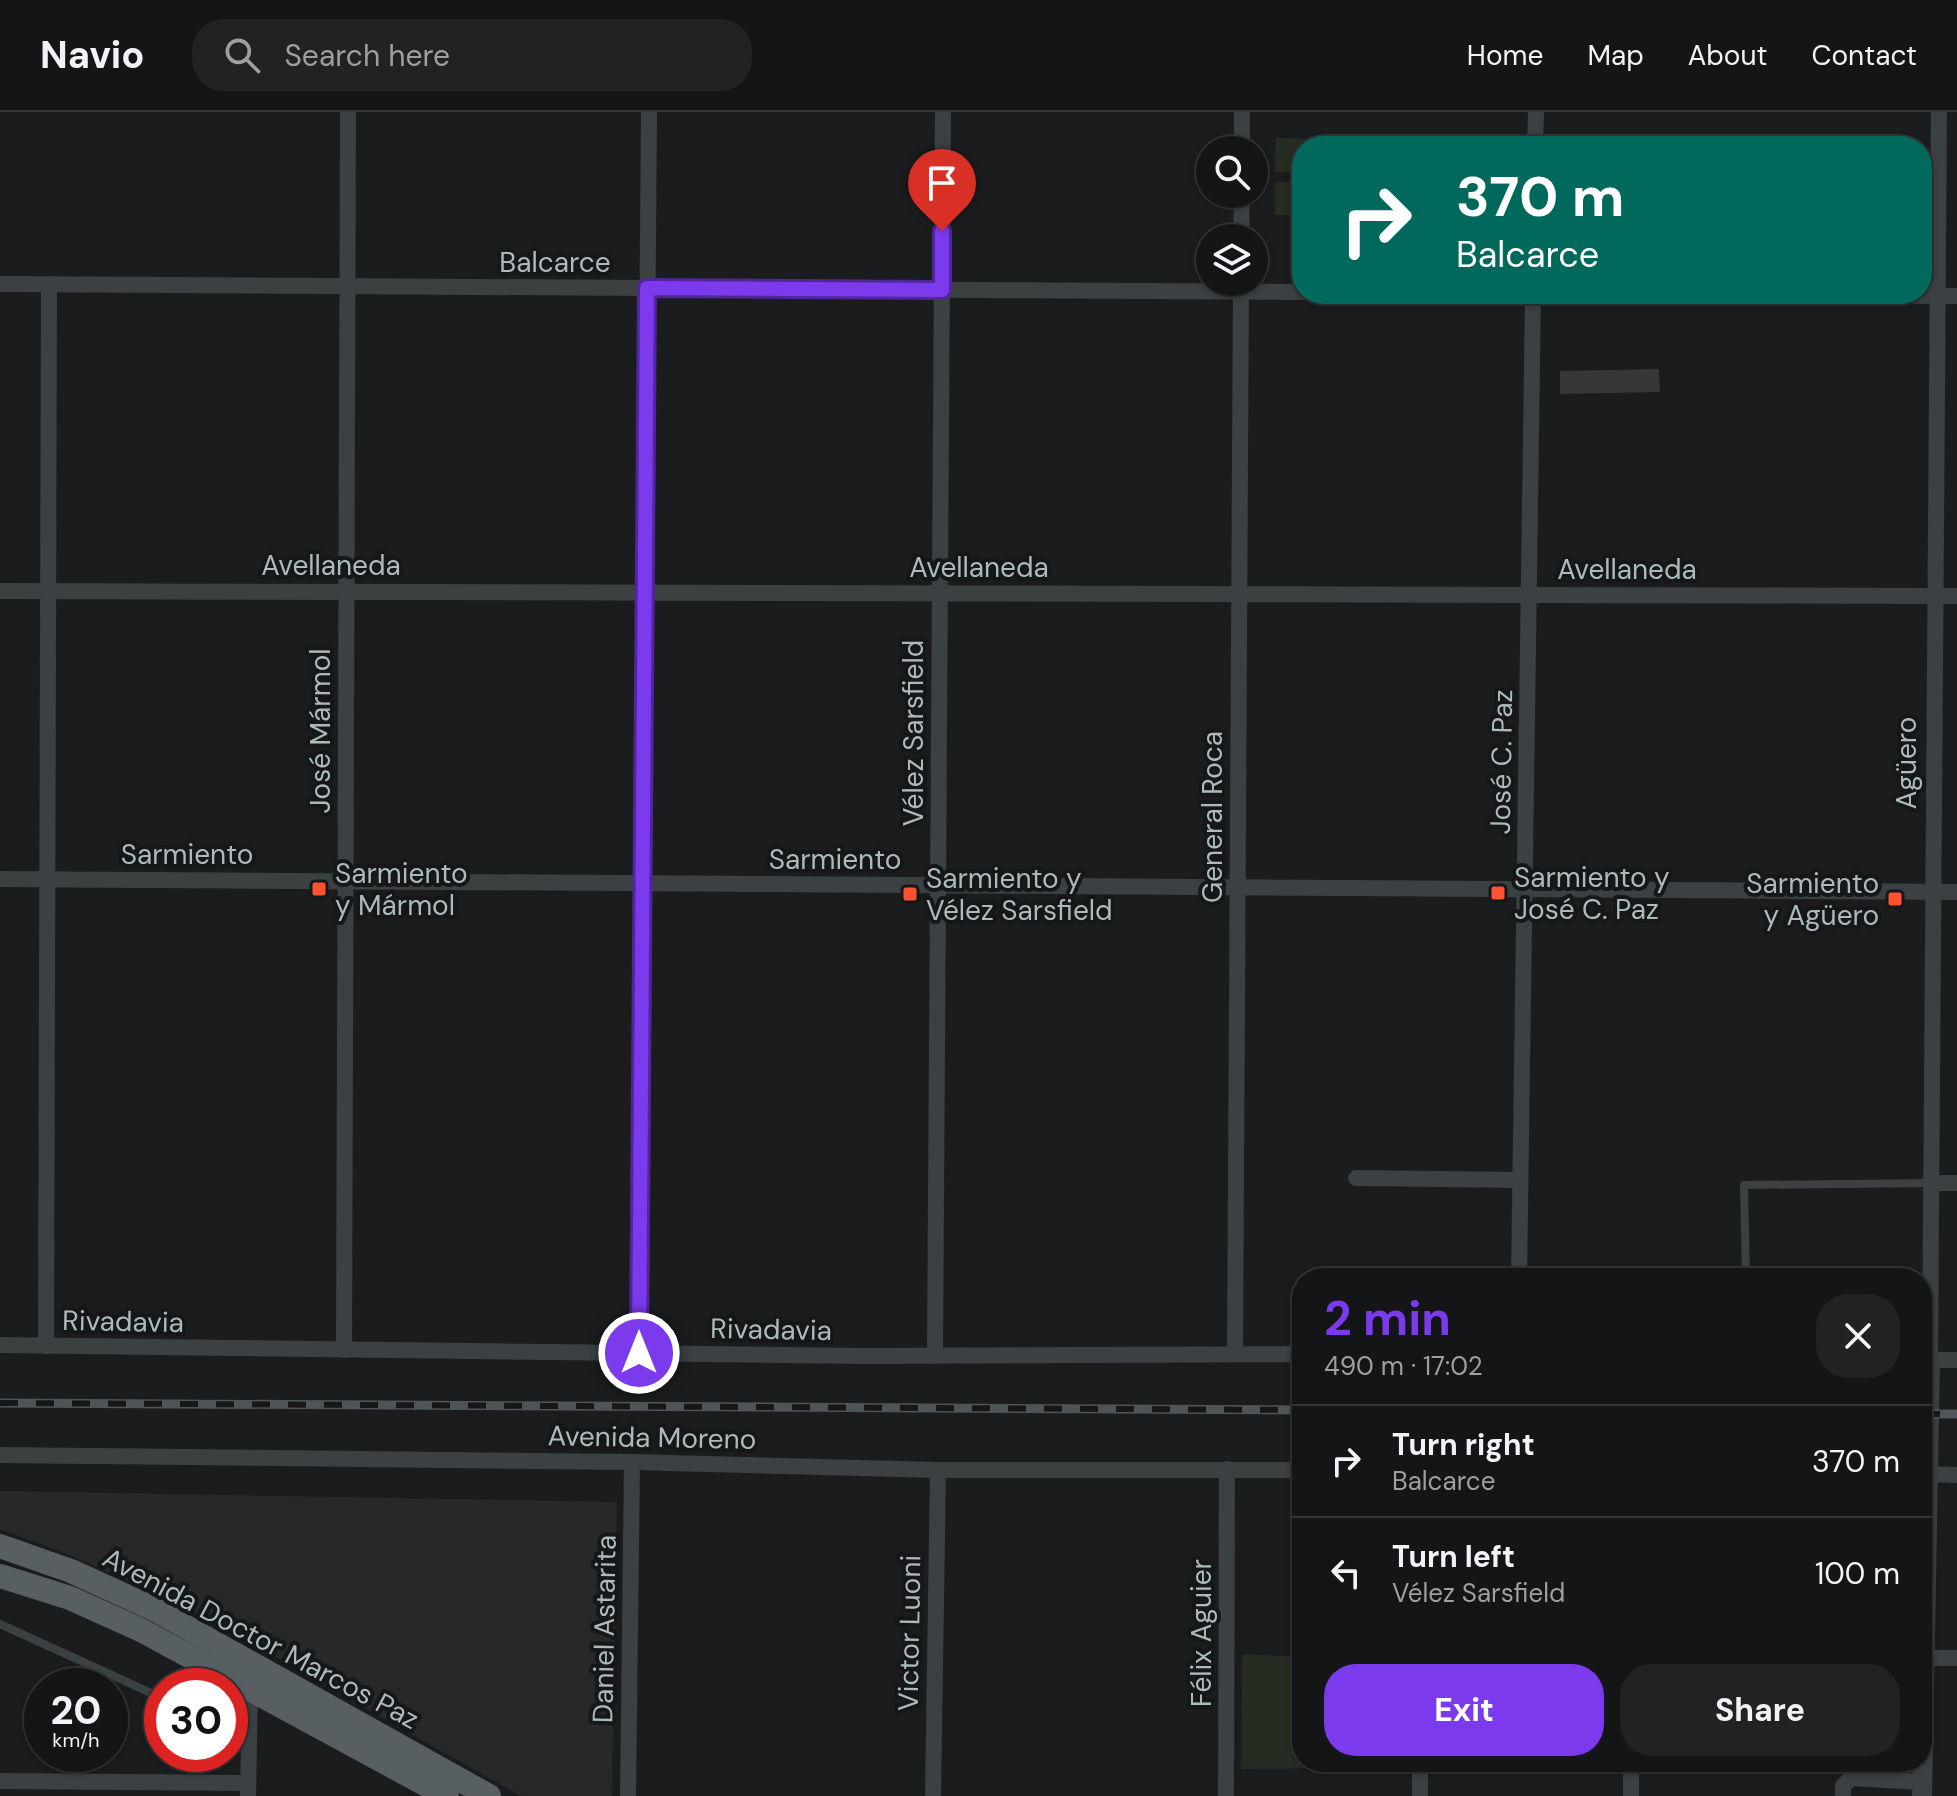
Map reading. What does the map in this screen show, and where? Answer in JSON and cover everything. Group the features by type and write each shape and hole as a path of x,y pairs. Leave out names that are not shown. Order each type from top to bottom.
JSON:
{"main road":[{"name":"Avenida Doctor Marcos Paz","path":"0,1546 71,1571 154,1609 489,1796"},
{"name":"Avenida Doctor Marcos Paz","path":"0,1576 70,1598 141,1630 447,1796"}],"street":[{"name":"José Mármol","path":"344,1350 348,112"},
{"path":"639,1353 649,112"},
{"name":"Vélez Sarsfield","path":"935,1355 943,112"},
{"path":"1242,112 1242,136"},
{"path":"1535,136 1536,112"},
{"name":"Agüero","path":"1929,1268 1939,112"},
{"name":"Balcarce","path":"0,284 942,290 1196,287"},
{"path":"46,1346 49,285"},
{"name":"Balcarce","path":"1268,289 1292,291"},
{"name":"General Roca","path":"1235,1353 1241,296"},
{"path":"1932,296 1957,296"},
{"name":"José C. Paz","path":"1519,1268 1533,304"},
{"name":"Avellaneda","path":"0,591 1957,596"},
{"name":"Sarmiento","path":"0,879 1957,892"},
{"path":"1356,1178 1520,1180"},
{"path":"1931,1183 1957,1183"},
{"name":"Rivadavia","path":"0,1345 639,1353 1292,1354"},
{"path":"1932,1360 1957,1360"},
{"name":"Avenida Moreno","path":"0,1455 632,1462 938,1470 1292,1470"},
{"name":"Daniel Astarita","path":"628,1796 632,1462"},
{"name":"Félix Aguier","path":"1226,1796 1227,1469"},
{"name":"Victor Luoni","path":"933,1796 938,1470"},
{"path":"1932,1474 1957,1475"},
{"path":"1932,1658 1957,1658"},
{"path":"0,1781 248,1790 250,1687"},
{"path":"1420,1772 1420,1796"},
{"path":"1631,1772 1631,1796"},
{"path":"1843,1796 1843,1786 1851,1778 1922,1789"}],"lane":[{"path":"1746,1268 1744,1185 1931,1183"},
{"path":"0,1624 144,1690"}],"shaded area":[{"path":"1276,138 1292,138 1292,172 1275,172"},
{"path":"1275,182 1292,182 1292,215 1275,215"},
{"path":"0,1491 617,1502 612,1796 521,1796 181,1604 72,1556 0,1529"},
{"path":"1242,1654 1292,1656 1292,1769 1241,1769"}],"building":[{"path":"1659,369 1660,392 1560,394 1560,371"}],"railway":[{"path":"0,1403 1292,1410"},
{"path":"1932,1414 1957,1414"}],"place":[{"name":"Sarmiento y Mármol","path":"319,889"},
{"name":"Sarmiento y José C. Paz","path":"1498,893"},
{"name":"Sarmiento y Vélez Sarsfield","path":"910,894"},
{"name":"Sarmiento y Agüero","path":"1895,899"}],"route":[{"path":"639,1353 647,288 942,290 942,231"}]}
